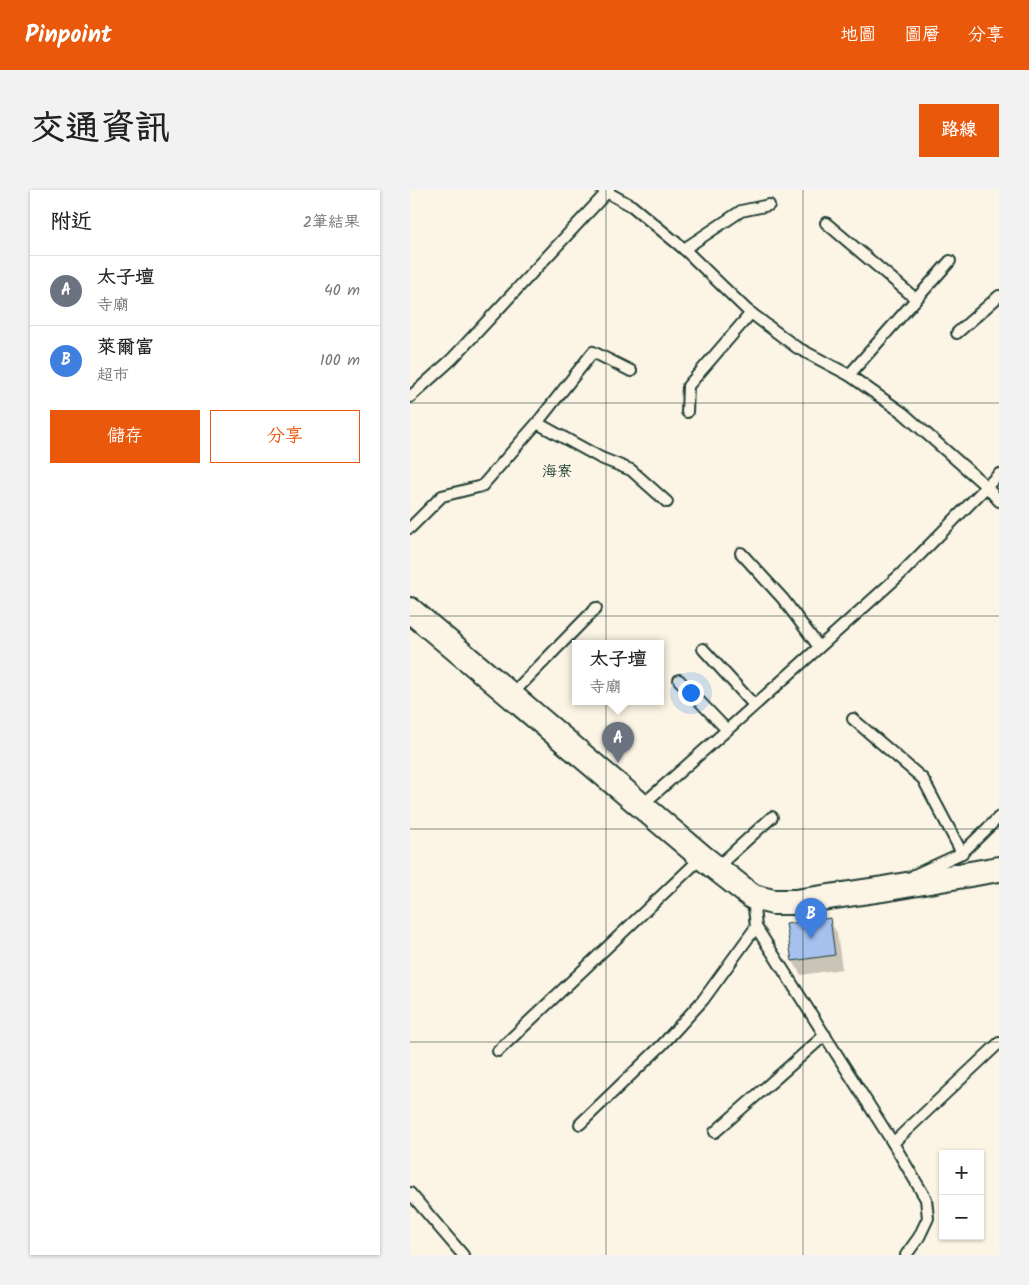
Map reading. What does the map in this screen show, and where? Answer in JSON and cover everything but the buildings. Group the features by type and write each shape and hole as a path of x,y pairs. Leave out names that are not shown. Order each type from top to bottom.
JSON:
{"street":[{"path":"410,610 709,863 753,897 773,902 795,902 999,869"}],"lane":[{"path":"410,397 452,359 606,191 632,206 684,249 751,313 796,347 849,375 902,413 986,486 999,501"},
{"path":"684,249 741,210 769,205"},
{"path":"826,223 916,299"},
{"path":"849,375 950,261"},
{"path":"957,333 999,296"},
{"path":"688,412 688,386 751,313"},
{"path":"410,528 442,496 482,486 538,423 593,352 630,371"},
{"path":"538,423 601,458 631,470 667,502"},
{"path":"642,805 902,573 999,474"},
{"path":"741,553 783,600 819,646"},
{"path":"510,696 596,608"},
{"path":"703,649 754,705"},
{"path":"679,680 727,730"},
{"path":"853,719 923,779 962,853"},
{"path":"498,1051 709,863 772,817"},
{"path":"883,889 962,853 999,818"},
{"path":"753,897 756,927 893,1143 926,1199 928,1218 920,1237 906,1255"},
{"path":"580,1124 662,1045 703,1000 756,927"},
{"path":"715,1132 825,1035"},
{"path":"893,1143 999,1043"},
{"path":"410,1193 462,1255"}],"place":[{"name":"太子壇","path":"618,763"},
{"name":"萊爾富","path":"811,939"}],"district":[{"name":"海寮","path":"557,472"}]}
